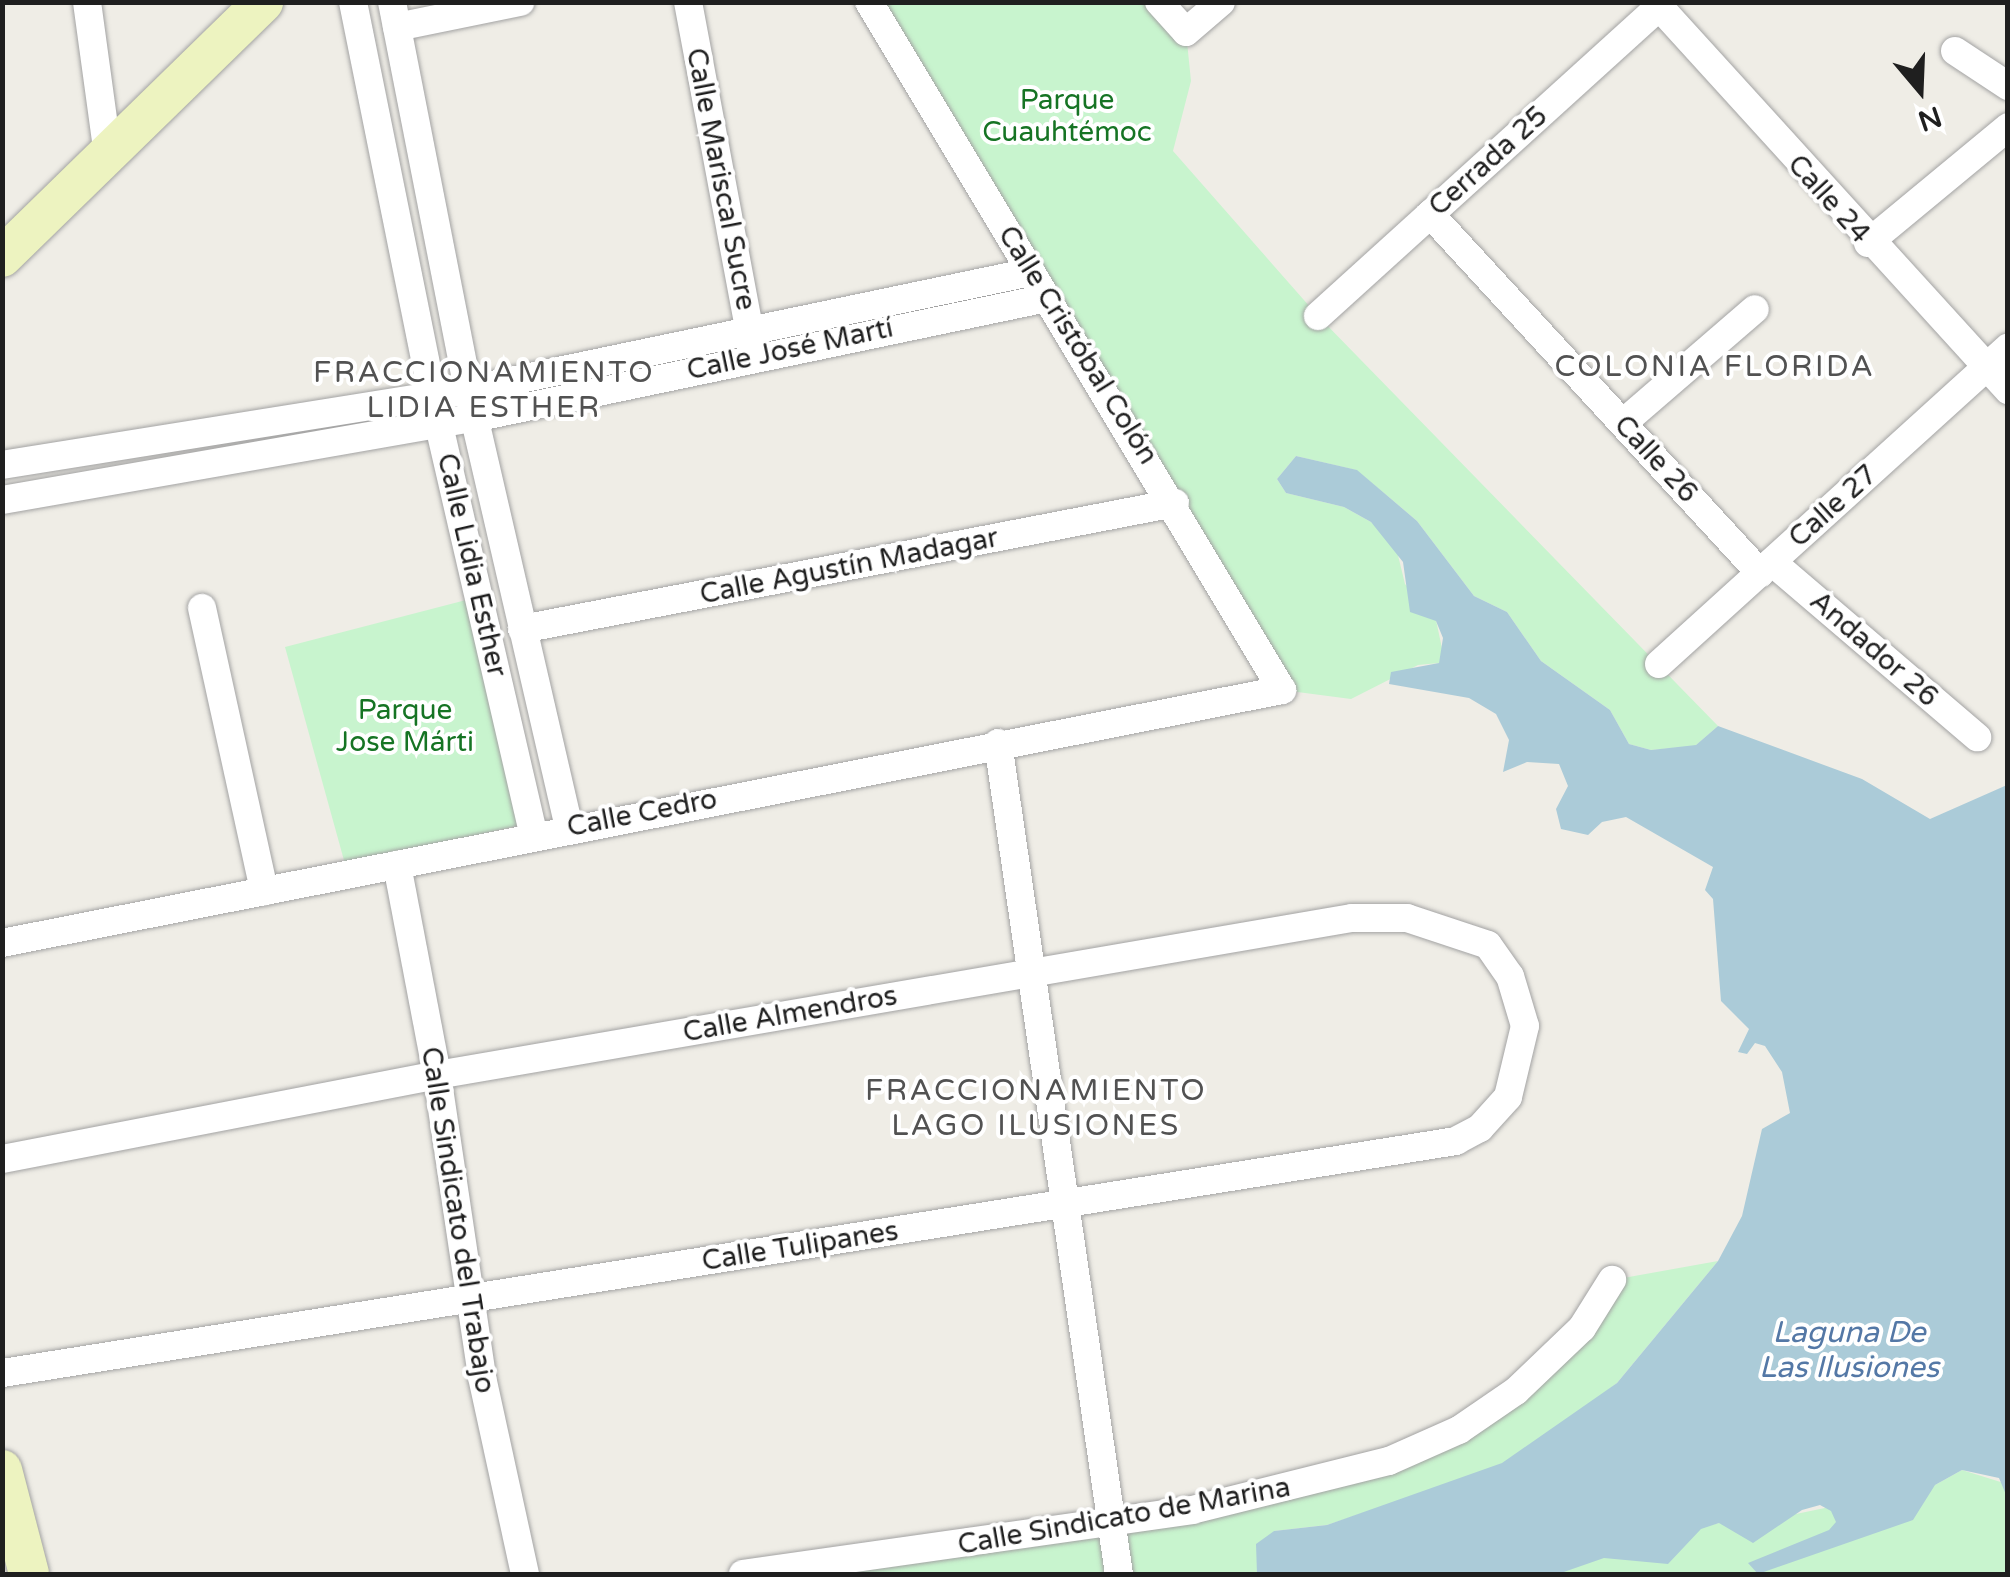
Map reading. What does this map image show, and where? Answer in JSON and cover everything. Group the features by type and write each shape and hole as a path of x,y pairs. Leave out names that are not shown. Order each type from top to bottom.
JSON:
{"main road":[{"path":"2,257 263,2"},
{"path":"2,1470 29,1574"}],"street":[{"path":"87,2 108,156"},
{"name":"Calle Lidia Esther","path":"353,2 432,395 532,834"},
{"path":"394,15 520,2"},
{"name":"Calle Mariscal Sucre","path":"688,2 751,342"},
{"name":"Calle Cristóbal Colón","path":"869,2 1175,502 1282,690"},
{"path":"1159,2 1186,32 1221,2"},
{"name":"Cerrada 25","path":"1318,316 1657,4"},
{"name":"Calle 24","path":"1657,4 1868,243 2008,390"},
{"name":"Calle Lidia Esther","path":"394,15 474,418 570,827"},
{"path":"1955,51 2008,86"},
{"path":"1868,243 2008,126"},
{"name":"Calle 26","path":"1430,214 1623,423 1766,567"},
{"name":"Calle José Martí","path":"2,500 474,418 751,342 1031,272"},
{"name":"Calle José Martí","path":"2,465 751,342 1047,298"},
{"path":"1623,423 1755,308"},
{"name":"Calle 27","path":"1660,664 2008,348"},
{"name":"Calle Agustín Madagar","path":"522,629 1175,502"},
{"name":"Andador 26","path":"1766,567 1977,736"},
{"path":"202,608 264,891"},
{"name":"Calle Cedro","path":"2,943 397,865 532,834 1282,690"},
{"path":"998,744 1028,972 1119,1574"},
{"name":"Calle Sindicato del Trabajo","path":"397,865 438,1076 469,1298 525,1574"},
{"name":"Calle Almendros","path":"2,1160 438,1076 1352,918 1407,918 1488,945 1510,976 1524,1026"},
{"name":"Calle Tulipanes","path":"2,1373 1456,1141 1480,1128 1508,1097 1524,1026"},
{"name":"Calle Sindicato de Marina","path":"743,1574 1110,1524 1311,1483 1443,1439 1543,1369 1582,1328 1612,1280"}],"green space":[{"name":"Parque Cuauhtémoc","path":"869,3 1159,3 1186,32 1191,81 1173,151 1318,316 1718,726 1695,746 1651,750 1629,744 1610,710 1541,661 1507,612 1474,596 1417,521 1356,470 1296,456 1277,479 1286,493 1344,507 1371,522 1396,547 1405,584 1436,620 1443,653 1439,663 1418,665 1351,699 1282,690"},
{"name":"Parque Jose Márti","path":"470,599 526,824 345,864 285,647"},
{"path":"1718,1261 1617,1383 1583,1409 1503,1463 1456,1482 1327,1525 1274,1531 1257,1574 743,1574 1110,1524 1459,1430 1612,1280"},
{"path":"1962,1470 2007,1484 2007,1574 1491,1574 1662,1549 1685,1532 1719,1523 1767,1520 1935,1485"}],"water":[{"name":"Laguna De Las Ilusiones","path":"1296,456 1357,470 1417,521 1474,596 1507,612 1541,661 1610,710 1629,744 1651,750 1696,745 1718,726 1862,779 1930,819 2007,785 2007,1497 1999,1478 1962,1470 1935,1485 1913,1520 1758,1574 1748,1563 1829,1530 1836,1522 1831,1511 1820,1505 1802,1510 1753,1543 1719,1523 1701,1529 1668,1564 1604,1558 1558,1574 1257,1574 1256,1544 1274,1531 1327,1525 1502,1463 1617,1383 1718,1261 1742,1216 1762,1129 1790,1113 1782,1072 1765,1046 1755,1043 1747,1054 1738,1052 1749,1029 1721,1001 1713,899 1705,890 1713,867 1626,817 1602,822 1588,835 1561,829 1556,809 1568,786 1559,764 1527,762 1503,772 1509,740 1496,714 1469,698 1389,684 1391,672 1439,663 1443,638 1436,621 1410,612 1403,562 1371,522 1344,507 1286,493 1277,479"}],"district":[{"name":"COLONIA FLORIDA","path":"1715,367"},
{"name":"FRACCIONAMIENTO LIDIA ESTHER","path":"484,390"},
{"name":"FRACCIONAMIENTO LAGO ILUSIONES","path":"1036,1108"}]}
